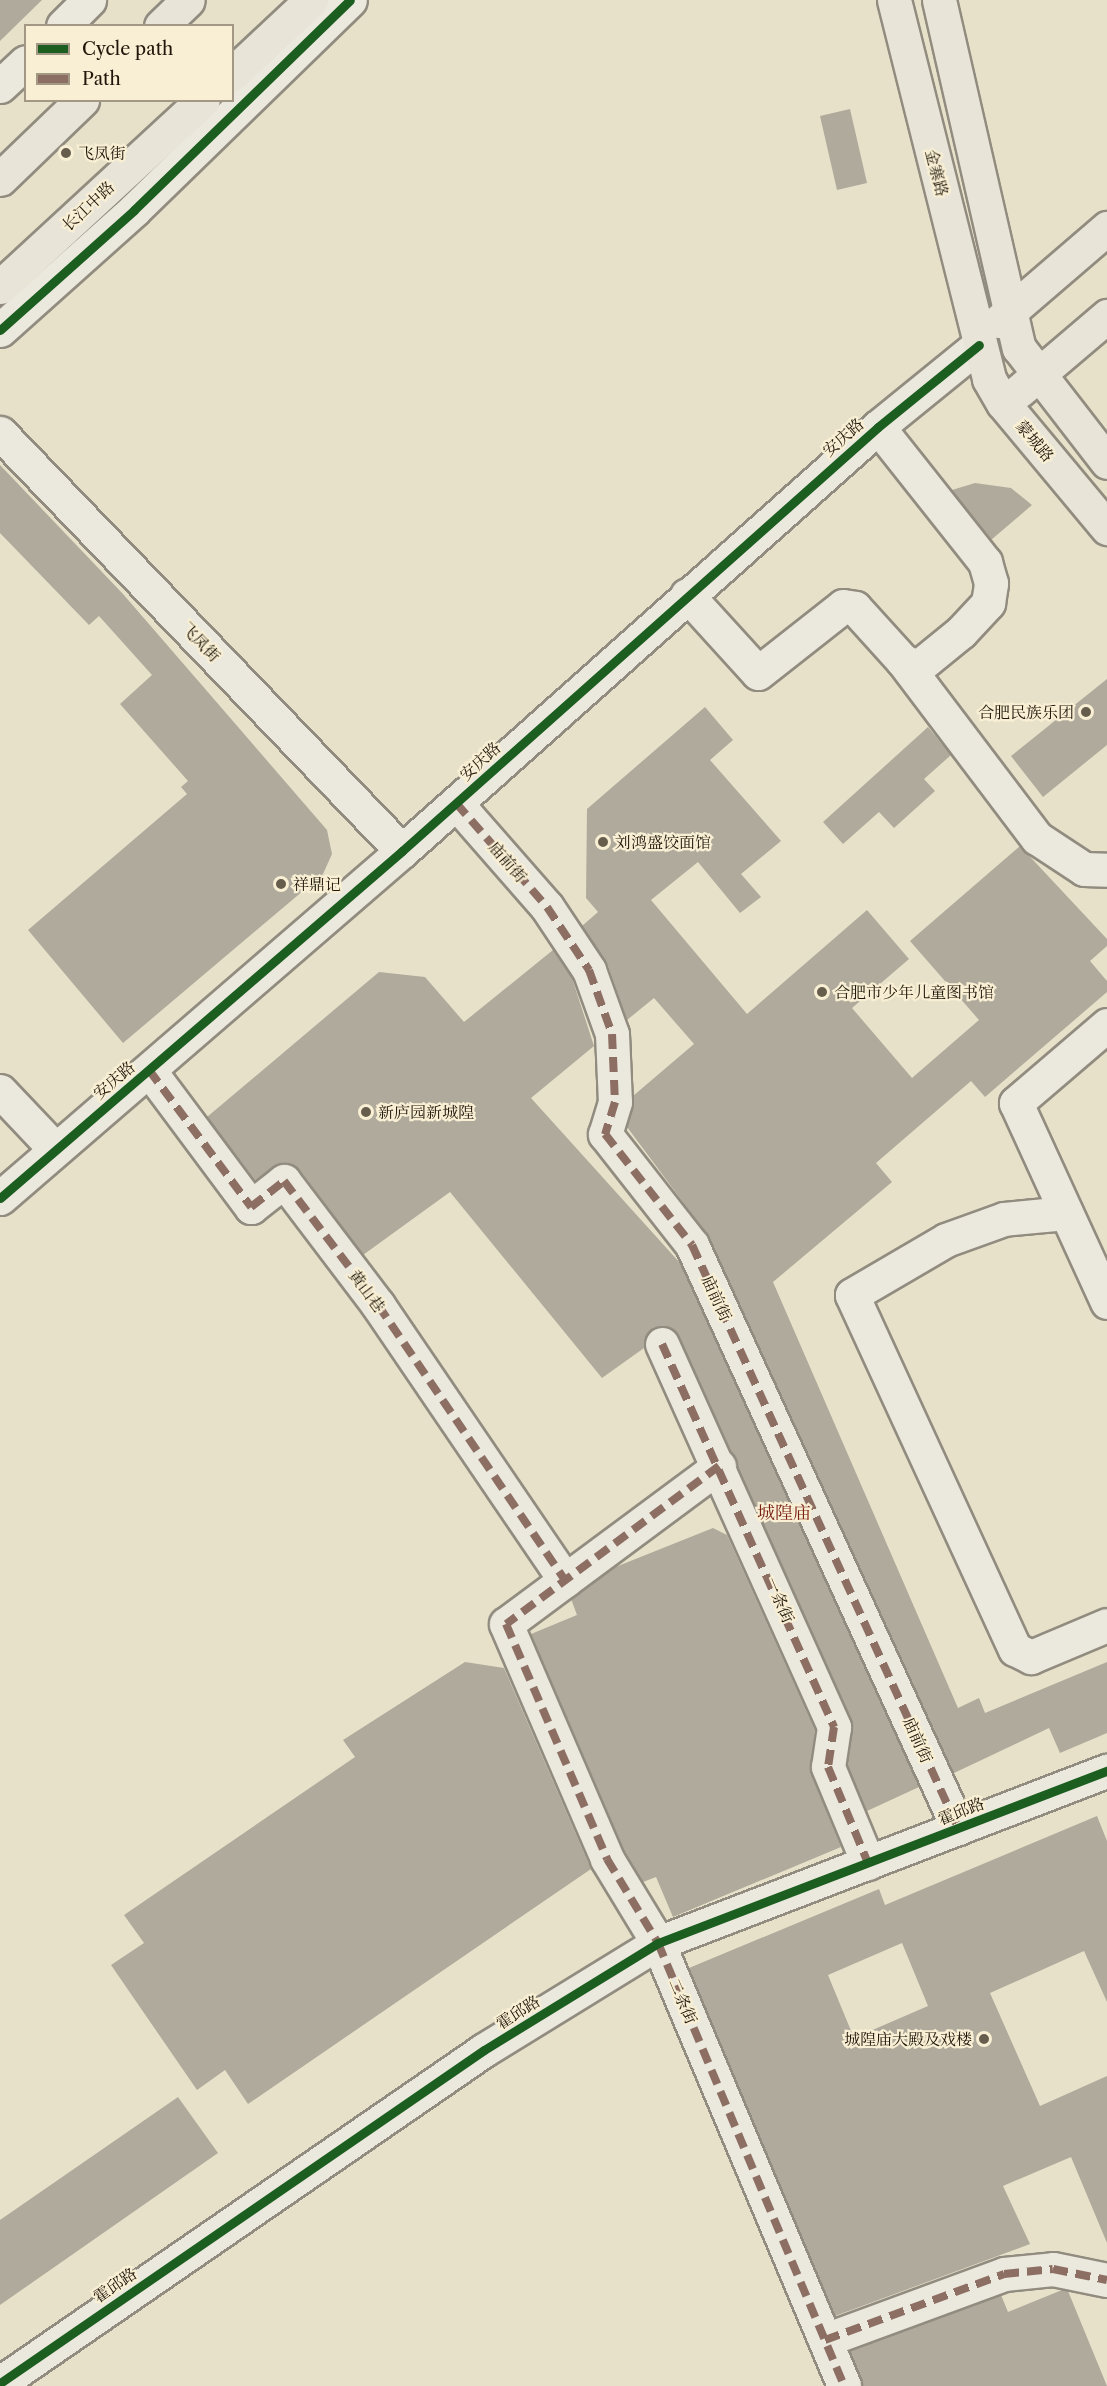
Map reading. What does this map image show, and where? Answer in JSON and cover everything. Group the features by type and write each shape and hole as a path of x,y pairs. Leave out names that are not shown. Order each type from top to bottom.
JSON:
{"main road":[{"path":"163,24 188,0"},
{"path":"234,72 311,0"},
{"name":"金寨路","path":"894,0 979,345"},
{"path":"939,0 1019,348 1037,378 1107,462"},
{"path":"0,179 80,102"},
{"name":"长江中路","path":"0,287 201,102"},
{"name":"安庆路","path":"979,345 1011,306 1107,228"},
{"path":"1003,403 1037,378 1107,316"},
{"name":"蒙城路","path":"979,345 1003,403 1107,528"}],"street":[{"path":"65,24 89,0"},
{"path":"0,330 135,210 350,0"},
{"path":"0,87 24,64"},
{"name":"安庆路","path":"0,1198 402,851 878,427 979,345"},
{"path":"878,427 985,562 991,583 988,603 952,640 918,667 903,661"},
{"name":"飞凤街","path":"0,433 402,851"},
{"path":"687,595 758,673 843,606 855,608 903,661 1037,837 1084,869 1107,870"},
{"name":"庙前街","path":"456,803 547,907 589,970 612,1034 615,1102 605,1134 692,1245 958,1828"},
{"path":"1107,1025 1016,1103 1107,1302"},
{"name":"黄山巷","path":"149,1070 251,1207 284,1181 378,1305 565,1580"},
{"path":"0,1091 56,1149"},
{"path":"1066,1213 1004,1219 946,1240 852,1295 1016,1649 1030,1658 1107,1625"},
{"name":"一条街","path":"662,1344 719,1466 834,1727 828,1767 867,1863"},
{"path":"565,1580 719,1466"},
{"name":"二条街","path":"565,1580 506,1624 607,1859 658,1943 844,2386"},
{"name":"霍邱路","path":"0,2383 484,2050 658,1943 1107,1771"},
{"path":"825,2340 1004,2274 1053,2269 1107,2280"}],"building":[{"path":"0,0 42,0 0,41"},
{"path":"850,109 867,183 837,190 820,116"},
{"path":"0,465 123,594 327,830 332,854 323,874 123,1043 28,930 187,794 181,787 188,781 120,704 152,675 99,616 89,625 0,533"},
{"path":"975,483 1011,488 1032,505 991,540 952,490"},
{"name":"合肥民族乐团","path":"1107,679 1107,745 1043,797 1011,756"},
{"path":"705,707 733,740 710,760 781,841 741,874 761,897 740,913 698,862 651,900 747,1014 867,910 909,959 852,1008 912,1078 979,1020 910,941 1020,846 1107,939 1107,946 1090,961 1107,981 1107,992 985,1097 971,1081 876,1163 892,1182 773,1282 958,1708 979,1698 985,1713 1107,1662 1107,1733 1060,1753 1049,1728 954,1773 709,1237 627,1127 633,1096 694,1044 654,998 627,1020 607,963 582,926 598,912 586,898 587,809"},
{"path":"928,727 951,755 924,779 935,791 894,828 879,812 843,844 823,822"},
{"path":"553,950 572,978 594,1046 531,1098 680,1263 919,1787 867,1811 847,1765 851,1719 673,1329 654,1327 644,1348 602,1378 450,1192 363,1255 299,1169 281,1163 255,1180 207,1117 379,972 425,977 464,1022"},
{"path":"713,1528 727,1535 815,1730 811,1774 841,1847 673,1917 656,1877 643,1882 624,1850 531,1634 577,1615 571,1599 613,1568"},
{"path":"465,1662 504,1668 591,1869 248,2104 225,2070 197,2090 111,1965 144,1943 124,1915 355,1757 343,1740"},
{"path":"1097,1816 1107,1841 1107,2002 1084,1951 990,1993 1040,2106 1107,2076 1107,2243 1071,2157 1003,2186 1030,2244 835,2316 689,1968 879,1889 885,1905","holes":["902,1943 928,2006 854,2038 828,1975"]},
{"path":"178,2097 218,2153 0,2305 0,2220"},
{"path":"1062,2290 1068,2291 1107,2386 862,2386 850,2351 1001,2295 1008,2312"}],"marked path":[{"path":"456,803 547,907 589,970 612,1034 615,1102 605,1134 692,1245 958,1828"},
{"path":"149,1070 251,1207 284,1181 378,1305 565,1580"},
{"path":"662,1344 834,1727 828,1767 868,1863"},
{"path":"719,1466 506,1624 607,1859 658,1943 844,2386"},
{"path":"825,2340 1004,2274 1053,2269 1107,2280"}],"cycle path":[{"path":"0,330 134,210 350,0"},
{"path":"0,1198 402,851 878,427 979,345"},
{"path":"0,2383 484,2050 658,1943 1107,1771"}],"place":[{"name":"飞凤街","path":"66,153"},
{"name":"合肥民族乐团","path":"1086,712"},
{"name":"刘鸿盛饺面馆","path":"603,842"},
{"name":"祥鼎记","path":"281,884"},
{"name":"合肥市少年儿童图书馆","path":"822,992"},
{"name":"新庐园新城隍","path":"366,1112"},
{"name":"城隍庙大殿及戏楼","path":"984,2039"}],"district":[{"name":"城隍庙","path":"784,1513"}]}
